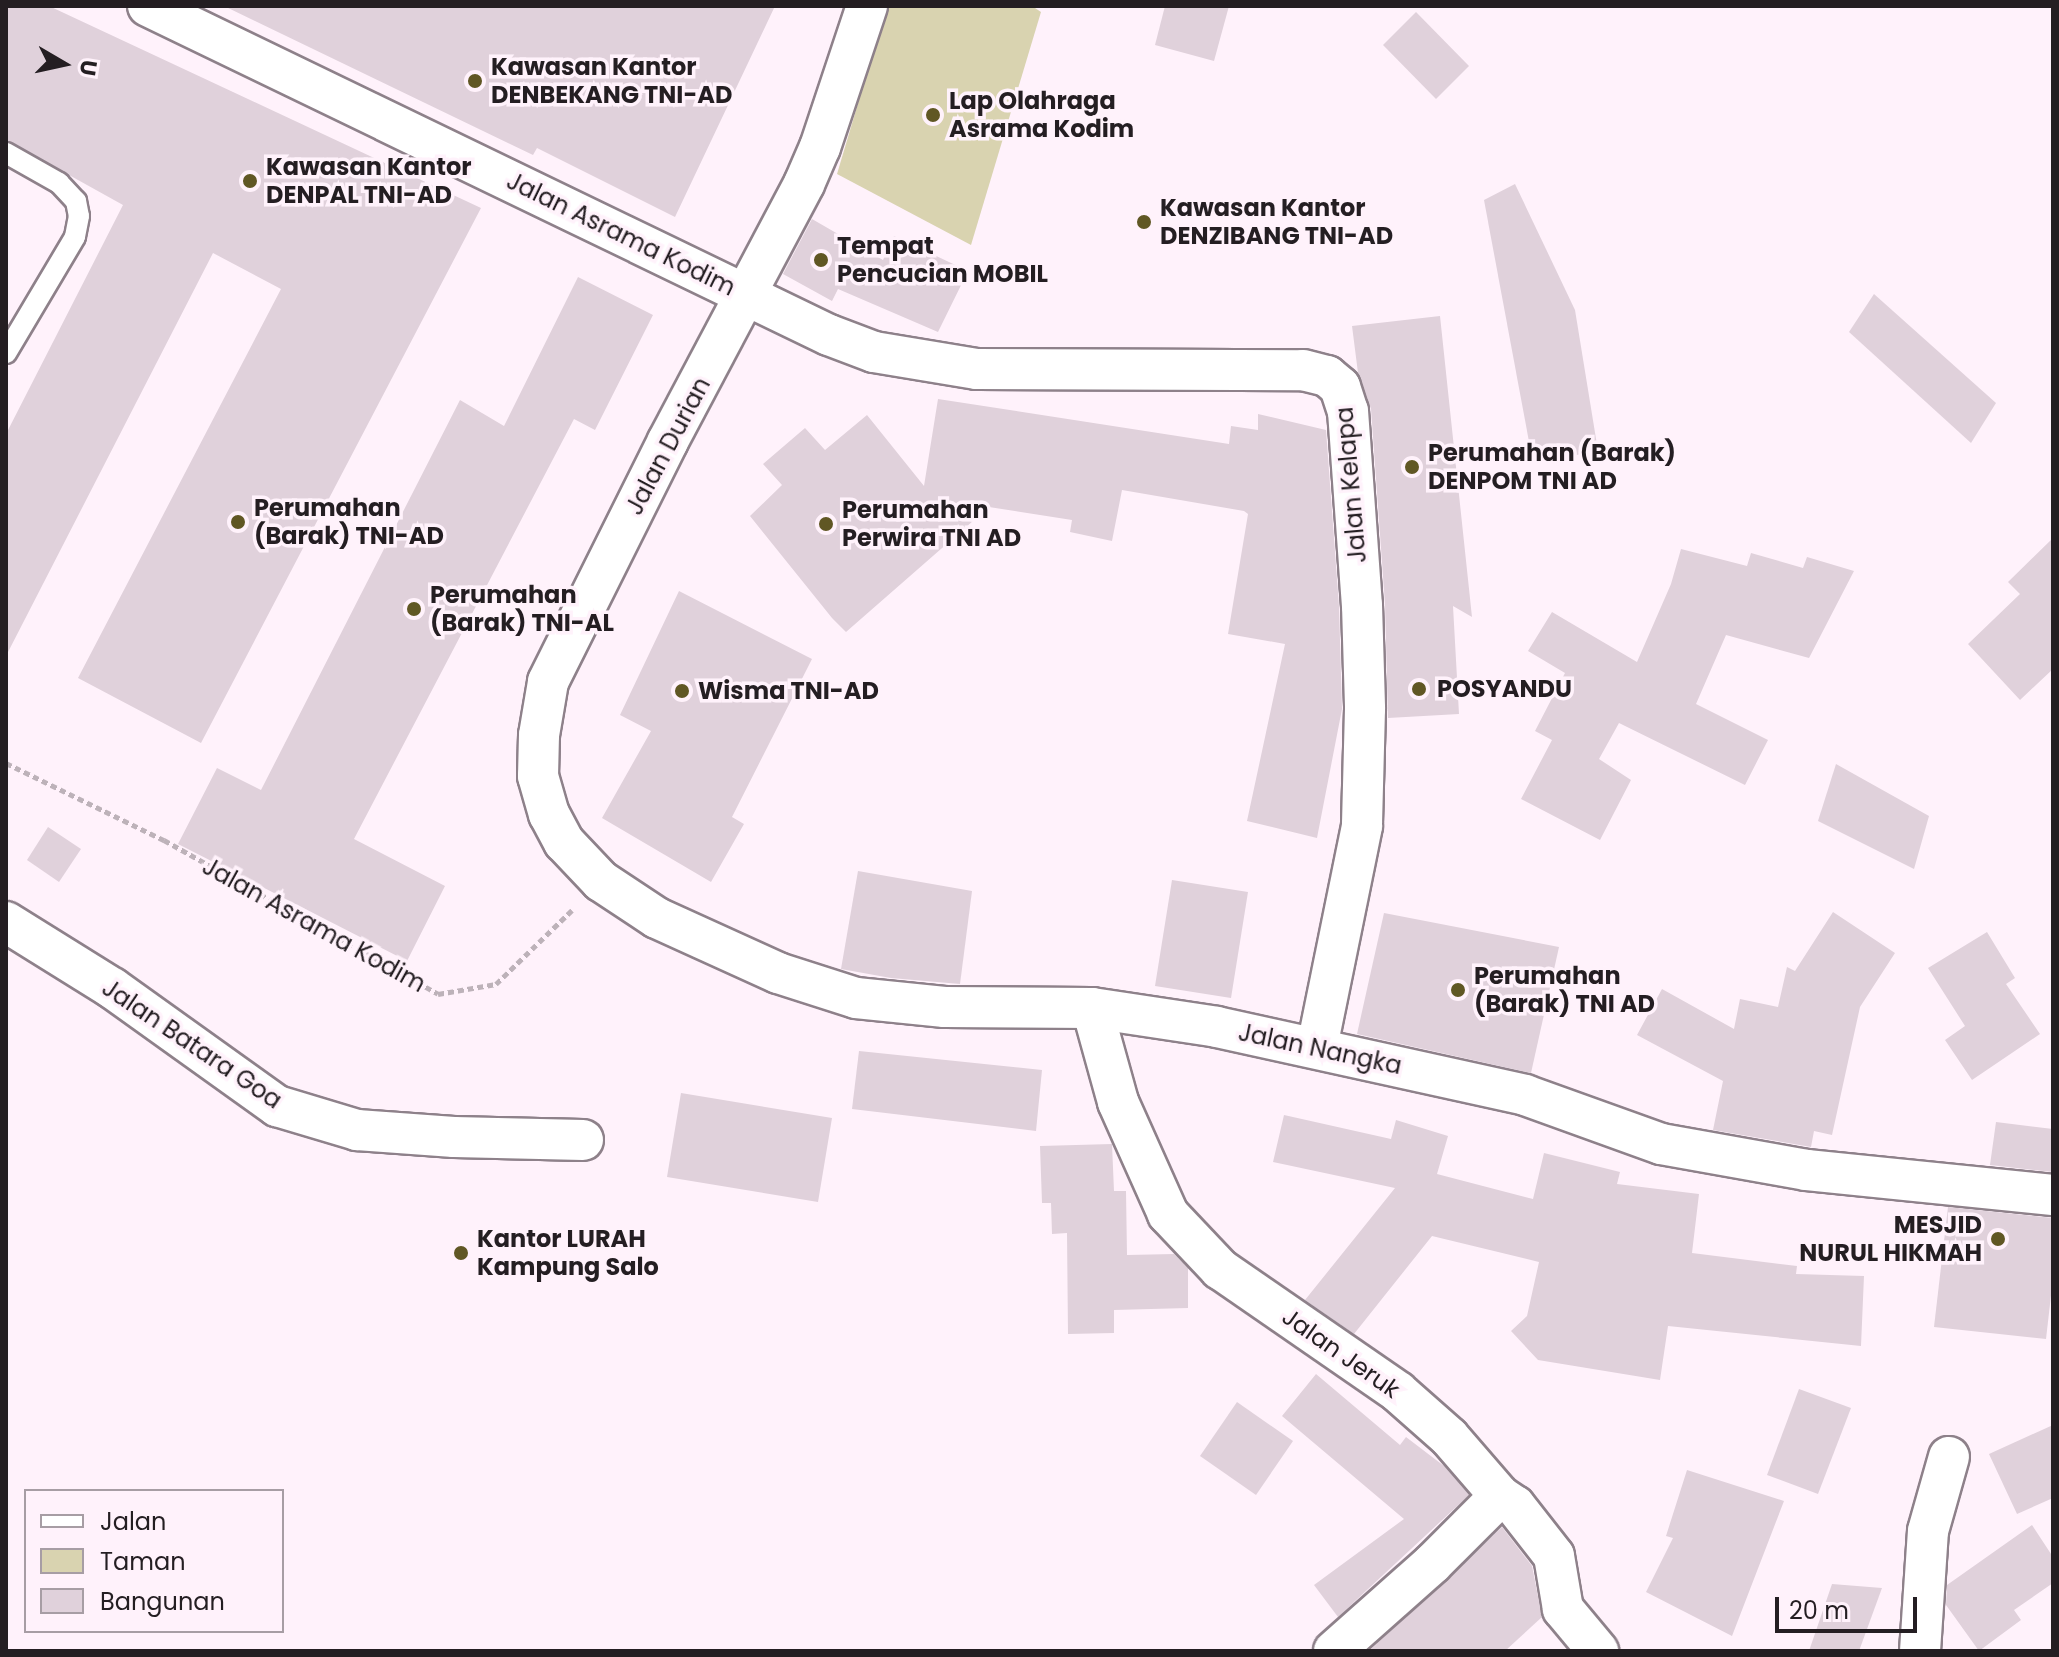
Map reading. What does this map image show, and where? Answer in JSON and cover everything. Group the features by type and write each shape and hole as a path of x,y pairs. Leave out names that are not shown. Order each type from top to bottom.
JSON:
{"street":[{"name":"Jalan Asrama Kodim","path":"148,6 748,295"},
{"name":"Jalan Durian","path":"601,881 564,842 549,814 538,776 539,735 548,682 668,441 748,295 820,147 867,6"},
{"name":"Jalan Kelapa","path":"748,295 840,339 874,352 922,362 1055,372 1303,370 1327,376 1340,387 1348,411 1363,621 1365,709 1362,826 1317,1047"},
{"name":"Jalan Nangka","path":"601,881 657,918 778,973 856,998 945,1007 1092,1008 1317,1047 1525,1095 1661,1144 1721,1156 1807,1170 2053,1195"},
{"name":"Jalan Batara Goa","path":"6,922 112,988 277,1106 357,1130 454,1137 583,1140"},
{"name":"Jalan Jeruk","path":"1092,1008 1118,1102 1168,1214 1220,1269 1398,1392 1449,1437 1500,1496 1515,1506 1554,1556 1563,1609 1598,1651"},
{"path":"1920,1651 1928,1531 1949,1457"},
{"path":"1334,1651 1432,1564 1500,1496"}],"lane":[{"path":"6,153 59,183 76,201 79,216 75,237 6,353"}],"path":[{"name":"Jalan Asrama Kodim","path":"6,763 164,840 438,994 496,984 601,881"}],"green space":[{"name":"Lap Olahraga Asrama Kodim","path":"887,6 1032,6 1041,12 971,245 837,174"}],"building":[{"path":"6,6 49,6 481,208 201,743 78,678 281,289 213,253 6,656 6,434 123,205 6,140"},
{"path":"224,6 775,6 675,217 537,148 533,155"},
{"path":"1165,6 1229,6 1214,61 1155,45"},
{"path":"1416,12 1469,66 1436,99 1383,45"},
{"path":"1515,184 1575,310 1598,451 1533,463 1484,200"},
{"path":"812,219 883,260 894,236 968,271 938,332 838,289 832,301 783,274"},
{"path":"578,277 653,315 595,430 574,419 354,839 445,886 407,961 178,844 217,768 261,790 460,400 504,426"},
{"path":"1874,294 1996,403 1971,443 1849,332"},
{"name":"Perumahan (Barak) DENPOM TNI AD","path":"1440,316 1472,617 1453,606 1459,714 1388,718 1385,604 1371,409 1358,373 1352,326"},
{"path":"938,399 1229,444 1231,426 1258,430 1258,414 1326,430 1339,606 1342,709 1317,838 1247,821 1285,644 1228,634 1248,514 1244,511 1122,490 1112,541 1070,532 1072,520 989,507 846,632 832,618 750,516 782,485 763,464 805,428 825,450 867,415 924,486"},
{"path":"2053,538 2053,669 2020,700 1968,644 2020,594 2008,582"},
{"path":"1681,549 1747,566 1751,553 1803,568 1807,557 1854,571 1809,658 1726,635 1696,704 1768,740 1745,785 1619,723 1599,759 1631,780 1600,840 1521,799 1552,740 1535,731 1565,673 1528,651 1552,612 1637,662 1671,584"},
{"path":"679,591 812,659 732,817 744,824 711,882 602,818 651,731 620,715"},
{"path":"1836,764 1929,816 1914,869 1818,821"},
{"path":"48,827 81,849 59,882 27,860"},
{"path":"858,871 972,891 960,984 891,978 841,969"},
{"path":"1172,880 1248,892 1231,998 1155,986"},
{"path":"1833,912 1895,953 1860,1007 1832,1135 1814,1131 1811,1147 1713,1130 1723,1081 1637,1035 1662,989 1734,1029 1740,999 1778,1007 1787,967 1795,971"},
{"name":"Perumahan (Barak) TNI AD","path":"1384,913 1559,947 1531,1073 1357,1034"},
{"path":"1987,932 2015,978 2006,984 2040,1034 1972,1080 1945,1040 1965,1026 1928,968"},
{"path":"859,1051 1042,1070 1036,1131 852,1109"},
{"path":"681,1093 832,1118 818,1202 667,1177"},
{"path":"1284,1115 1391,1139 1396,1120 1448,1136 1437,1174 1533,1199 1544,1153 1620,1172 1617,1184 1699,1194 1692,1253 1797,1266 1796,1274 1864,1276 1861,1346 1668,1326 1660,1380 1538,1360 1511,1331 1527,1316 1539,1262 1432,1236 1354,1334 1305,1300 1395,1188 1273,1162"},
{"path":"1996,1122 2053,1129 2053,1172 1990,1165"},
{"path":"1112,1144 1114,1191 1126,1191 1127,1255 1174,1254 1188,1268 1188,1308 1114,1310 1114,1333 1068,1334 1067,1233 1052,1234 1051,1203 1042,1203 1040,1146"},
{"name":"MESJID NURUL HIKMAH","path":"1948,1207 2053,1218 2053,1278 2046,1339 1934,1327"},
{"path":"1316,1374 1400,1445 1406,1437 1444,1466 1469,1495 1338,1617 1314,1585 1404,1519 1282,1416"},
{"path":"1799,1389 1851,1408 1818,1494 1767,1475"},
{"path":"1237,1402 1293,1441 1256,1495 1200,1456"},
{"path":"2053,1425 2053,1498 2017,1514 1989,1454"},
{"path":"1687,1470 1784,1501 1732,1636 1646,1592 1673,1538 1666,1536"},
{"path":"2032,1525 2053,1557 2053,1583 2014,1610 2021,1620 1979,1651 1946,1605 1947,1585"},
{"path":"1502,1527 1532,1566 1542,1617 1505,1651 1369,1651"},
{"path":"1832,1584 1882,1588 1859,1651 1809,1651"}],"place":[{"name":"Kawasan Kantor DENBEKANG TNI-AD","path":"475,81"},
{"name":"Lap Olahraga Asrama Kodim","path":"933,115"},
{"name":"Kawasan Kantor DENPAL TNI-AD","path":"250,181"},
{"name":"Kawasan Kantor DENZIBANG TNI-AD","path":"1144,222"},
{"name":"Tempat Pencucian MOBIL","path":"821,260"},
{"name":"Perumahan (Barak) DENPOM TNI AD","path":"1412,467"},
{"name":"Perumahan (Barak) TNI-AD","path":"238,522"},
{"name":"Perumahan Perwira TNI AD","path":"826,524"},
{"name":"Perumahan (Barak) TNI-AL","path":"414,609"},
{"name":"POSYANDU","path":"1419,689"},
{"name":"Wisma TNI-AD","path":"682,691"},
{"name":"Perumahan (Barak) TNI AD","path":"1458,990"},
{"name":"MESJID NURUL HIKMAH","path":"1998,1239"},
{"name":"Kantor LURAH Kampung Salo","path":"461,1253"}]}
